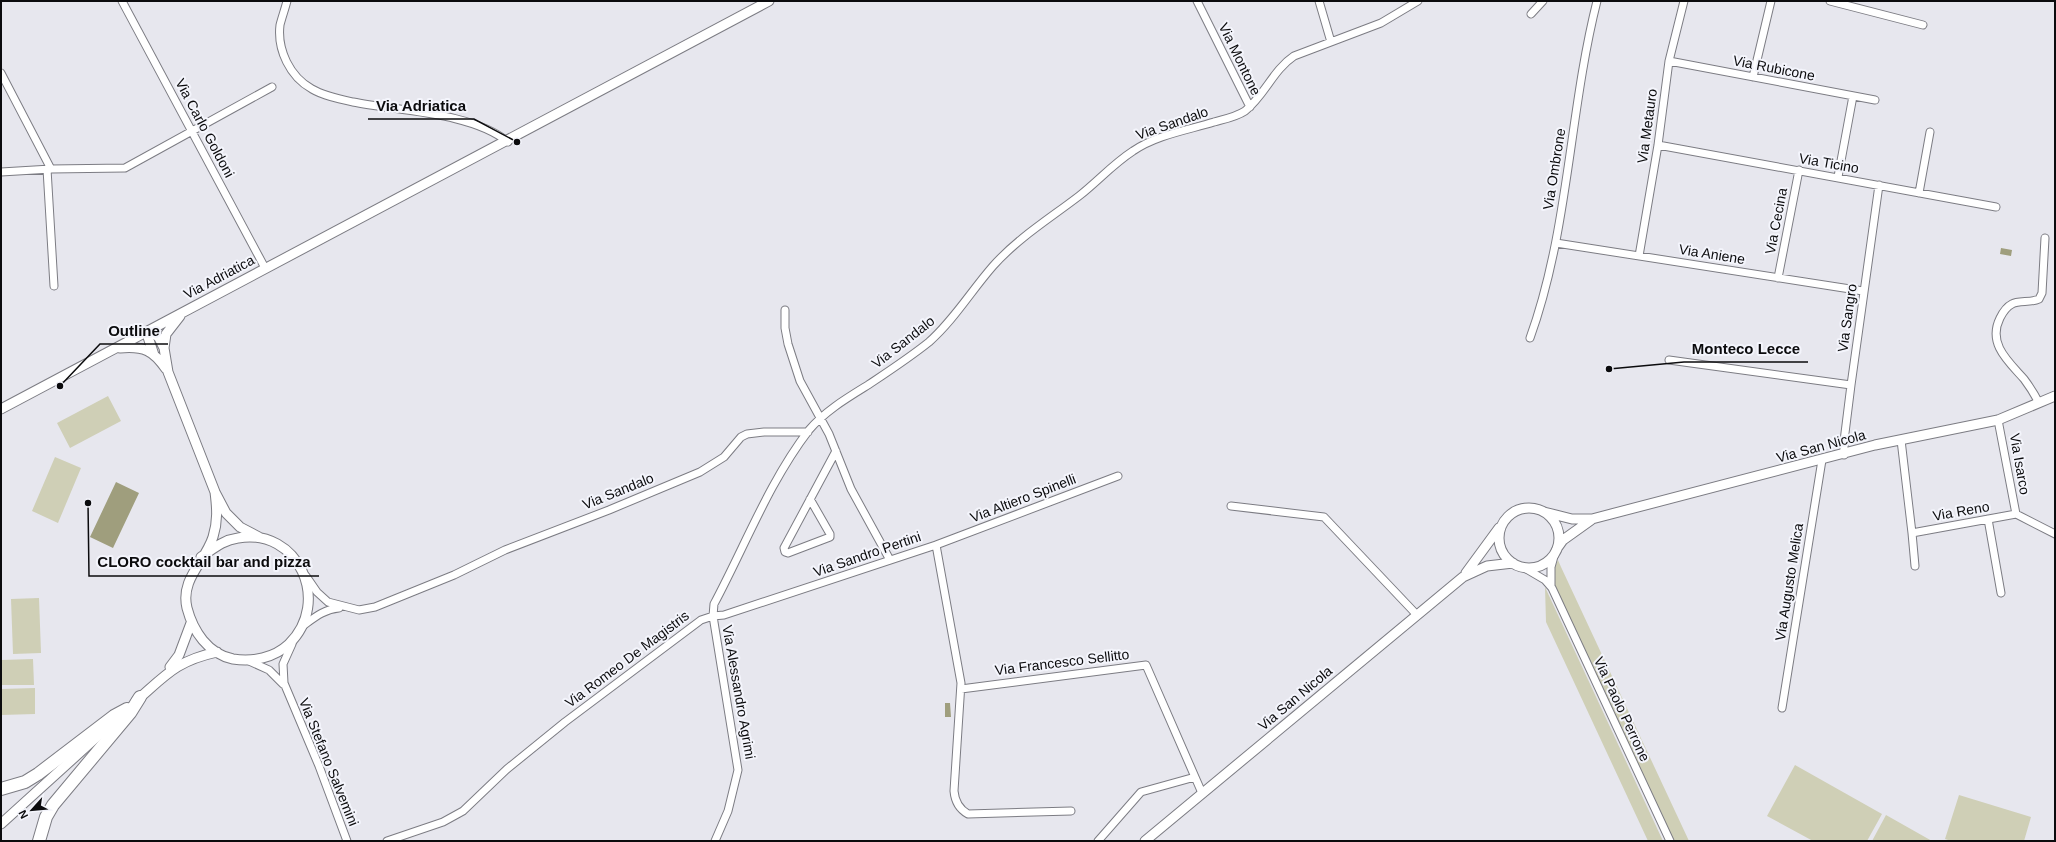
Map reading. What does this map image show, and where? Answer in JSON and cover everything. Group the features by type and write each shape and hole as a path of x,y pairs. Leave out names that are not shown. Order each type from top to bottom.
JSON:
{"highway":[{"path":"38,841 46,817 53,805 130,713 140,698"},
{"path":"1,789 25,782 38,774 114,716 127,709"}],"street":[{"name":"Via Carlo Goldoni","path":"122,1 265,268"},
{"path":"287,1 280,25 284,57 302,82 313,90 361,104 416,111 457,120 500,135 508,142"},
{"name":"Via Adriatica","path":"1,409 265,268 508,142 769,1"},
{"name":"Via Montone","path":"1197,1 1250,107"},
{"path":"1319,1 1331,42"},
{"name":"Via Sandalo","path":"304,625 318,614 332,608 368,609 393,601 454,575 505,550 609,510 700,472 720,460 741,437 747,434 764,432 808,432 834,407 905,360 930,340 951,320 993,266 1011,248 1040,223 1098,180 1115,163 1135,149 1152,141 1240,114 1250,107 1285,62 1294,56 1381,23 1418,1"},
{"path":"1531,14 1543,1"},
{"name":"Via Ombrone","path":"1530,338 1542,306 1556,244 1586,44 1596,1"},
{"name":"Via Metauro","path":"1639,256 1658,145 1669,61 1684,1"},
{"path":"1754,77 1771,1"},
{"path":"1830,1 1857,4 1923,25"},
{"name":"Via Rubicone","path":"1669,61 1875,100"},
{"path":"1,72 49,169 54,286"},
{"path":"1,172 49,169 126,168 272,87"},
{"path":"1838,177 1853,96"},
{"path":"1919,193 1930,132"},
{"name":"Via Ticino","path":"1658,145 1996,207"},
{"name":"Via Cecina","path":"1778,278 1799,170"},
{"name":"Via Sangro","path":"1844,455 1850,385 1879,185"},
{"path":"2039,403 2024,379 2001,353 1997,342 1997,330 1999,320 2006,309 2013,303 2031,302 2039,299 2042,293 2045,238"},
{"name":"Via Aniene","path":"1556,244 1863,291"},
{"path":"785,310 785,328 795,369 805,393 821,418 851,489 890,560"},
{"path":"164,348 166,334 184,312"},
{"path":"154,354 148,337 150,330 159,338 164,348 168,372 215,492 226,513 240,527 281,548 291,555 302,569 308,587 309,606 304,625 298,635 284,649 266,658 247,661 231,658 217,652 201,640 191,623 186,606 187,588 192,572 213,538 218,516 215,492"},
{"path":"115,349 145,348 154,354 168,372"},
{"path":"1669,360 1850,385"},
{"name":"Via San Nicola","path":"1145,841 1463,577 1502,524 1513,512 1521,508 1529,508 1572,519 1592,519 1901,440 1998,420 2055,396"},
{"name":"Via Isarco","path":"1998,420 2016,514"},
{"name":"Via Romeo De Magistris","path":"387,841 443,822 463,811 507,769 565,722 701,620 713,616 714,604 754,524 790,459 808,432"},
{"path":"1901,440 1915,566"},
{"path":"810,499 830,534 830,537 788,553 785,552 784,548 810,499 836,451"},
{"name":"Via Augusto Melica","path":"1782,708 1822,460"},
{"name":"Via Altiero Spinelli","path":"936,545 1118,476"},
{"path":"1231,506 1324,517 1417,615"},
{"path":"1544,512 1552,519 1557,529 1558,539 1556,549"},
{"path":"2016,514 2055,534"},
{"name":"Via Reno","path":"1912,533 2016,514"},
{"name":"Via San Nicola","path":"1463,577 1487,566 1513,563 1523,567 1535,567 1544,563 1563,540 1592,519"},
{"path":"1988,519 2001,593"},
{"path":"1502,524 1499,537 1500,545 1503,553 1513,563"},
{"path":"201,558 218,544 238,537 260,538"},
{"name":"Via Sandro Pertini","path":"713,616 724,615 936,545 961,689 954,791 959,807 963,811 972,814 1071,811"},
{"name":"Via Paolo Perrone","path":"1552,588 1551,567 1556,549"},
{"name":"Via Paolo Perrone","path":"1523,567 1545,580 1552,588 1670,841"},
{"name":"Via Sandalo","path":"302,569 323,598 335,605 348,608"},
{"name":"Via Alessandro Agrimi","path":"713,616 738,770 728,811 715,841"},
{"path":"166,674 179,655 191,623"},
{"name":"Via Stefano Salvemini","path":"298,635 288,650 283,664 283,678 319,766 347,841"},
{"path":"1,824 166,674 181,663 199,656 217,652"},
{"name":"Via Stefano Salvemini","path":"247,661 269,670 278,677 288,693"},
{"name":"Via Francesco Sellitto","path":"961,689 1146,665 1202,793"},
{"path":"1098,841 1141,792 1195,777"}],"green space":[{"path":"108,396 121,421 70,448 57,423"},
{"path":"55,457 81,468 58,523 32,511"},
{"path":"1558,560 1689,841 1674,841 1555,588 1554,569"},
{"path":"1545,587 1663,841 1648,841 1546,622"},
{"path":"39,598 41,653 13,654 11,599"},
{"path":"33,659 34,685 1,685 1,660"},
{"path":"35,688 35,714 1,715 1,689"},
{"path":"1795,765 1882,814 1867,841 1813,841 1767,816"},
{"path":"1959,795 2031,817 2024,841 1951,841 1945,839"},
{"path":"1886,815 1932,841 1872,841"}],"shaded area":[{"path":"2001,248 2012,250 2011,256 2000,254"},
{"path":"116,482 139,493 113,548 90,537"},
{"path":"945,703 950,703 951,717 945,717"}],"place":[{"name":"Via Adriatica","path":"517,142"},
{"name":"Monteco Lecce","path":"1609,369"},
{"name":"Outline","path":"60,386"},
{"name":"CLORO cocktail bar and pizza","path":"88,503"}]}
